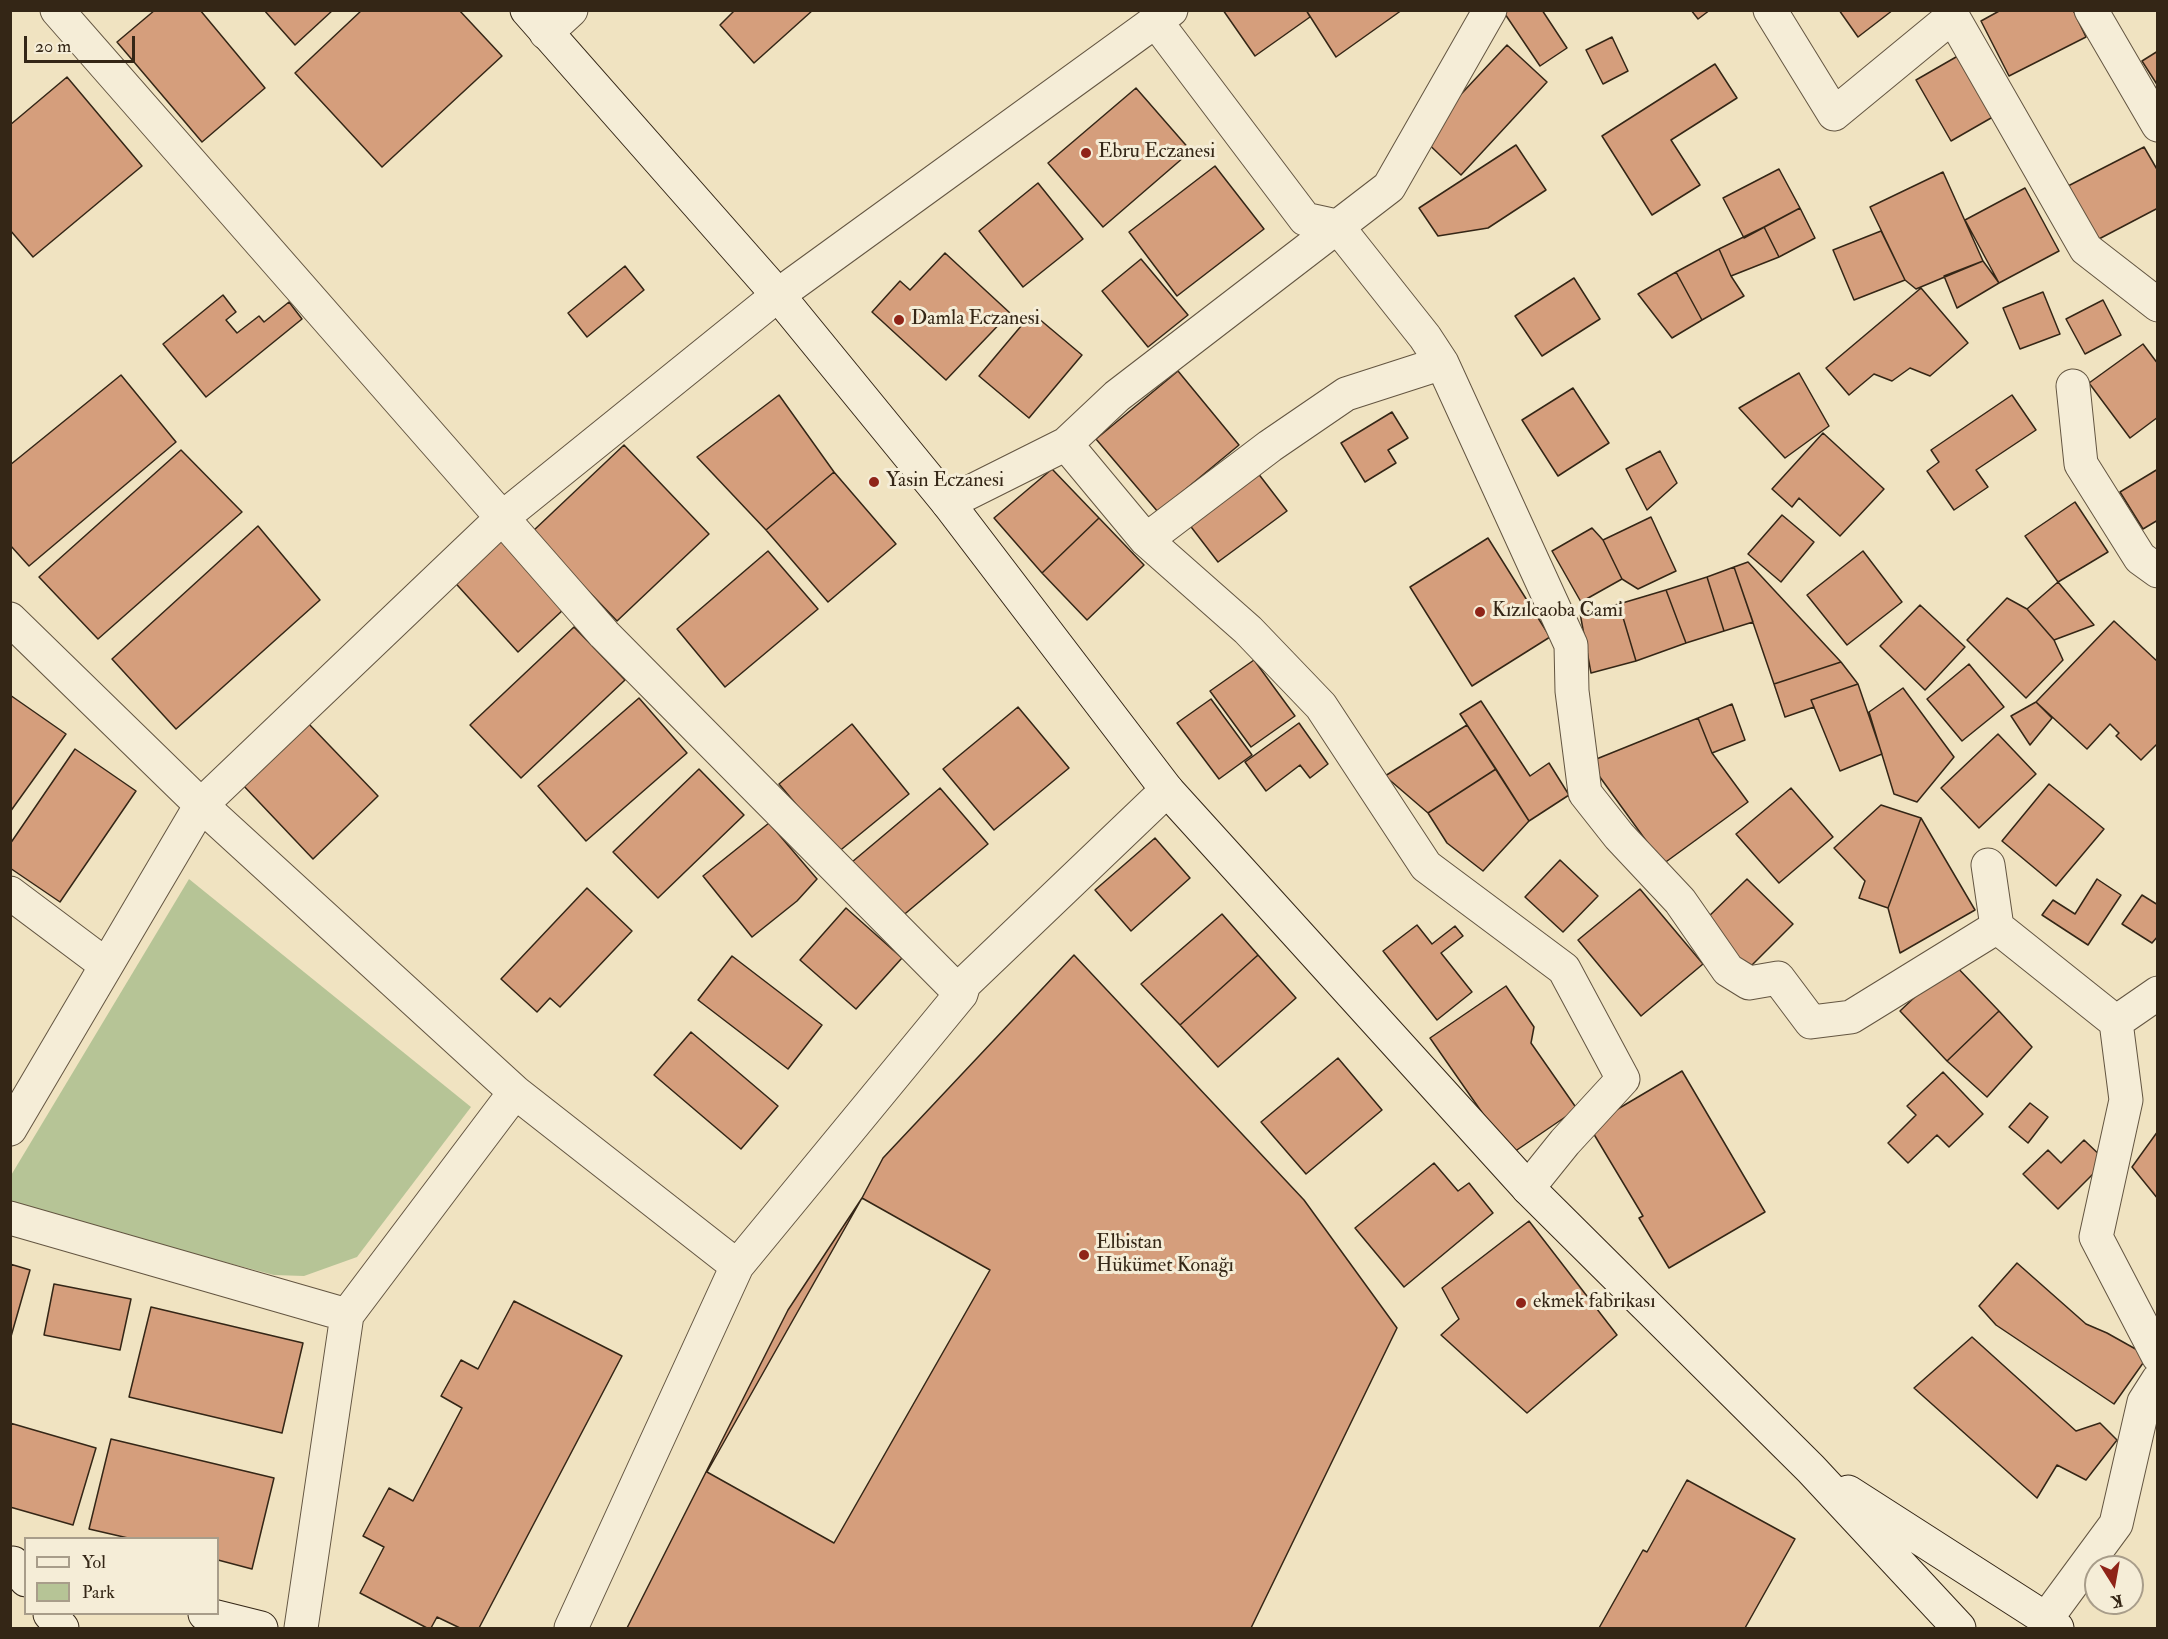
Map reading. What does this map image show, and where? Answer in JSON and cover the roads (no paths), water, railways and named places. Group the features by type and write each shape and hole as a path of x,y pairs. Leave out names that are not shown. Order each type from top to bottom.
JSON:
{"street":[{"path":"57,10 604,634 961,994"},
{"path":"570,10 536,22 778,295 948,503 1167,790 1528,1188 1811,1469 1959,1629"},
{"path":"948,503 1066,444 1117,396 1389,187 1490,10"},
{"path":"1770,10 1834,114 1951,13 2086,249 2157,305"},
{"path":"2091,10 2157,126"},
{"path":"10,1129 201,805 502,518 778,295 1164,17 1305,219 1337,226 1425,337 1442,363 1571,645 1572,691 1585,794 1619,836 1680,901 1728,970 1749,983 1778,978 1811,1022 1851,1017 1997,927"},
{"path":"1146,540 1270,446 1346,394 1442,363"},
{"path":"2073,386 2081,464 2140,558 2157,571"},
{"path":"1066,444 1146,540 1248,630 1321,706 1426,866 1564,969 1623,1079 1565,1142 1528,1188"},
{"path":"10,620 201,805 515,1092 737,1266"},
{"path":"571,1629 737,1266 961,994 964,984 1167,790"},
{"path":"1988,865 1997,927 2116,1022 2126,1100 2096,1237 2157,1356"},
{"path":"10,892 106,965"},
{"path":"2116,1022 2157,993"},
{"path":"301,1629 347,1315 515,1092"},
{"path":"10,1218 347,1315"},
{"path":"1811,1469 2052,1624 2116,1524 2144,1402 2157,1380"},
{"path":"52,1615 62,1629"},
{"path":"209,1615 261,1629"}],"place":[{"name":"Ebru Eczanesi","path":"1086,153"},
{"name":"Damla Eczanesi","path":"899,320"},
{"name":"Yasin Eczanesi","path":"874,482"},
{"name":"Kızılcaoba Cami","path":"1480,612"},
{"name":"Elbistan Hükümet Konağı","path":"1084,1255"},
{"name":"ekmek fabrikası","path":"1521,1303"}]}
